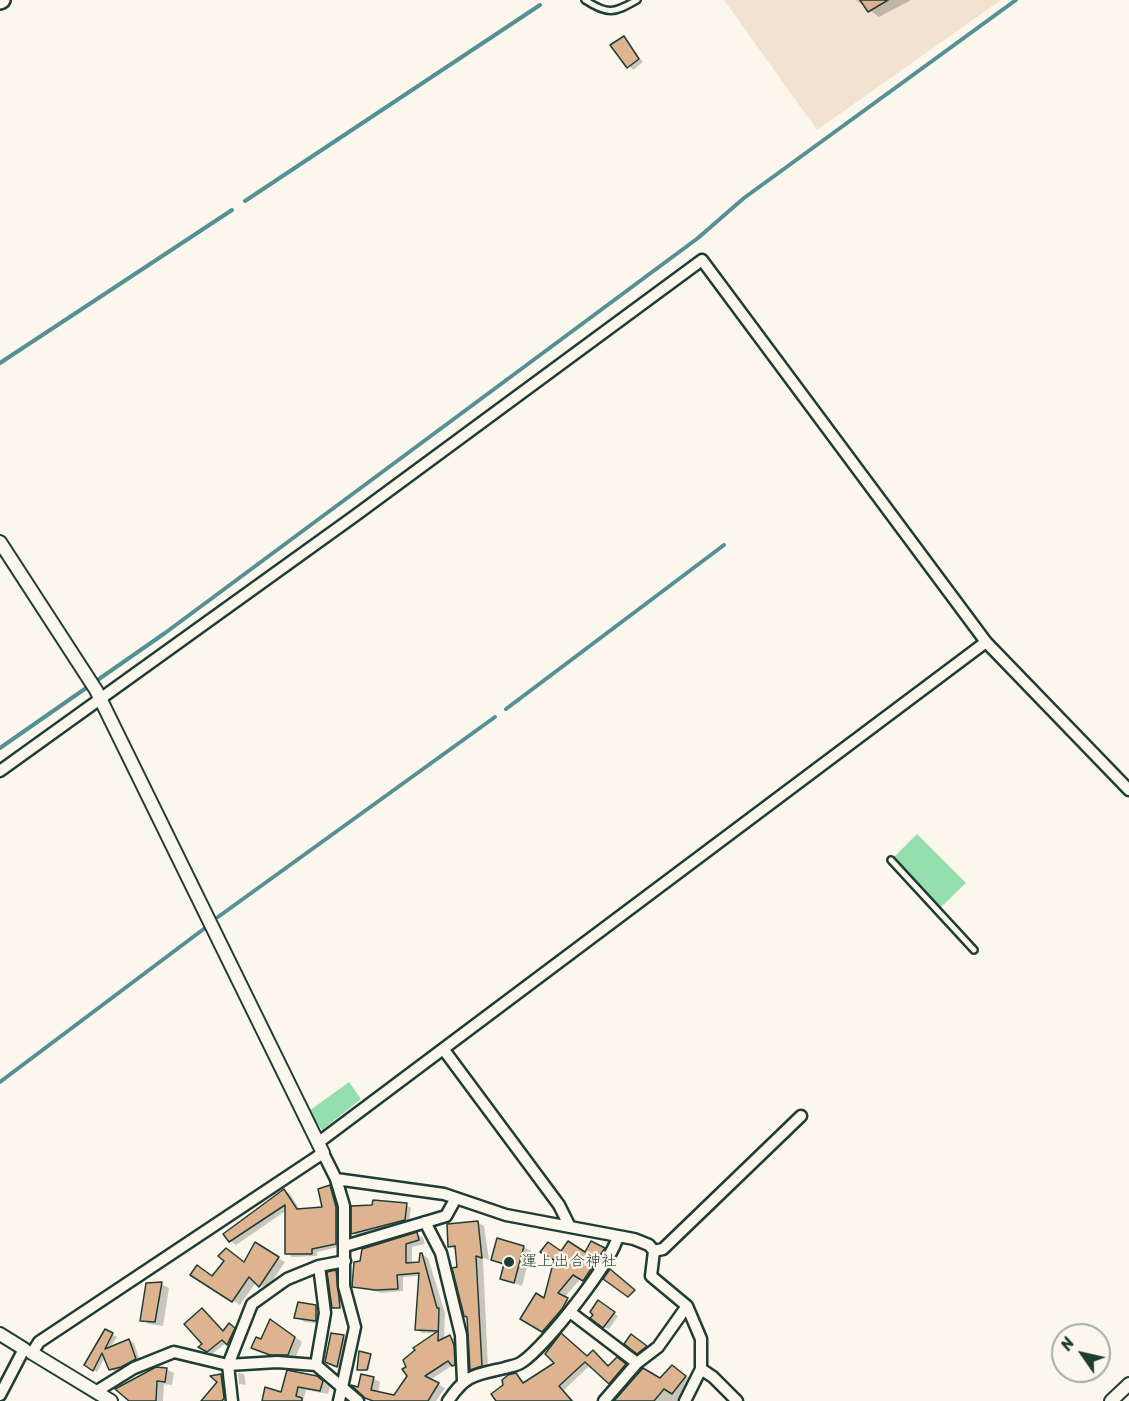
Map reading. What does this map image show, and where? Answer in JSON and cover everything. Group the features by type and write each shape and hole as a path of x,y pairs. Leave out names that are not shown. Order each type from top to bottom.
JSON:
{"street":[{"path":"0,771 96,690 702,261 986,642 1129,790"},
{"path":"0,542 96,690 336,1179 344,1206 344,1286 355,1327 339,1401"},
{"path":"0,1395 28,1351 39,1342 321,1147 640,900 986,642"},
{"path":"444,1050 559,1205 570,1227"},
{"path":"654,1251 663,1250 801,1116"},
{"path":"336,1179 444,1194 506,1215 618,1236 649,1245 654,1251 651,1276 687,1306 701,1339 701,1369 685,1401"},
{"path":"345,1246 446,1216 456,1198"},
{"path":"424,1222 441,1253 461,1335 464,1382"},
{"path":"448,1401 468,1377 520,1364 570,1312 615,1248 618,1236"},
{"path":"232,1401 228,1365 252,1304 287,1279 319,1266 345,1261"},
{"path":"316,1365 325,1313 319,1266"},
{"path":"604,1401 637,1363 658,1347 687,1306"},
{"path":"570,1312 637,1363"},
{"path":"0,1334 111,1401"},
{"path":"97,1391 134,1368 174,1352 228,1365 277,1362 316,1365 358,1401"},
{"path":"701,1369 714,1377 737,1401"},
{"path":"1111,1401 1129,1384"}],"lane":[{"path":"585,0 604,11 618,11 637,0"},
{"path":"891,860 974,950"}],"shaded area":[{"path":"724,0 1001,0 817,130"}],"green space":[{"path":"917,834 966,883 939,909 891,860"},
{"path":"349,1082 361,1099 322,1130 309,1111"}],"building":[{"path":"860,0 888,0 868,12"},
{"path":"624,36 639,59 627,68 610,45"},
{"path":"330,1185 336,1207 336,1244 312,1249 312,1254 285,1254 285,1205 229,1242 223,1234 284,1189 297,1209 322,1207 318,1189"},
{"path":"373,1200 407,1203 405,1220 351,1234 351,1206 372,1205"},
{"path":"478,1221 482,1258 476,1256 482,1366 470,1370 467,1317 464,1316 452,1268 457,1267 455,1246 448,1247 447,1224"},
{"path":"417,1232 419,1240 406,1244 406,1263 419,1262 420,1253 422,1253 437,1308 439,1308 438,1341 450,1335 454,1345 455,1365 452,1366 448,1361 425,1376 439,1383 428,1401 373,1401 365,1398 351,1385 358,1387 361,1374 374,1377 371,1390 394,1395 407,1376 402,1369 406,1367 403,1360 415,1350 413,1348 438,1331 415,1330 419,1273 397,1275 398,1289 375,1290 352,1287 354,1262 360,1261 362,1249"},
{"name":"運上出合神社","path":"497,1238 524,1246 514,1283 500,1279 504,1264 491,1260"},
{"path":"568,1241 585,1252 591,1241 605,1248 583,1281 573,1275 558,1293 568,1298 562,1309 542,1332 520,1319 536,1293 544,1298 554,1260 540,1252 548,1242 561,1251"},
{"path":"255,1242 279,1257 259,1287 249,1277 232,1302 190,1275 197,1265 212,1276 224,1261 218,1256 226,1248 244,1262"},
{"path":"610,1269 635,1290 628,1297 603,1279"},
{"path":"336,1270 340,1308 332,1308 327,1272"},
{"path":"162,1282 155,1322 140,1321 146,1283"},
{"path":"598,1300 615,1312 603,1328 590,1318 593,1315 590,1312"},
{"path":"298,1302 316,1305 316,1321 294,1318"},
{"path":"202,1308 223,1331 229,1323 235,1328 227,1345 222,1340 207,1352 198,1347 202,1344 184,1324"},
{"path":"270,1319 295,1337 288,1355 270,1355 251,1348 256,1337 261,1339"},
{"path":"105,1329 113,1333 105,1349 129,1339 136,1359 109,1370 102,1353 93,1371 84,1365"},
{"path":"331,1333 344,1335 337,1367 325,1362"},
{"path":"561,1333 587,1356 593,1350 608,1366 617,1357 626,1364 609,1384 585,1362 559,1386 572,1401 496,1401 491,1394 503,1385 502,1380 508,1375 516,1373 523,1383 554,1363 545,1354"},
{"path":"631,1334 647,1346 637,1354 624,1344"},
{"path":"359,1351 371,1354 367,1370 357,1370"},
{"path":"672,1365 686,1376 672,1394 664,1389 654,1401 614,1401 643,1368 660,1378"},
{"path":"156,1367 167,1368 165,1382 157,1381 156,1401 129,1401 115,1389"},
{"path":"287,1370 317,1376 323,1381 320,1391 298,1387 296,1396 302,1398 302,1401 262,1401 265,1387 281,1392"},
{"path":"221,1374 224,1398 222,1401 201,1401 217,1382 210,1376"}],"waterway":[{"path":"0,748 165,633 698,238 744,198 1016,0"},
{"path":"245,201 540,5"},
{"path":"0,363 232,210"},
{"path":"506,709 724,545"},
{"path":"218,917 495,717"},
{"path":"0,1082 205,928"}],"place":[{"name":"運上出合神社","path":"509,1262"}]}
